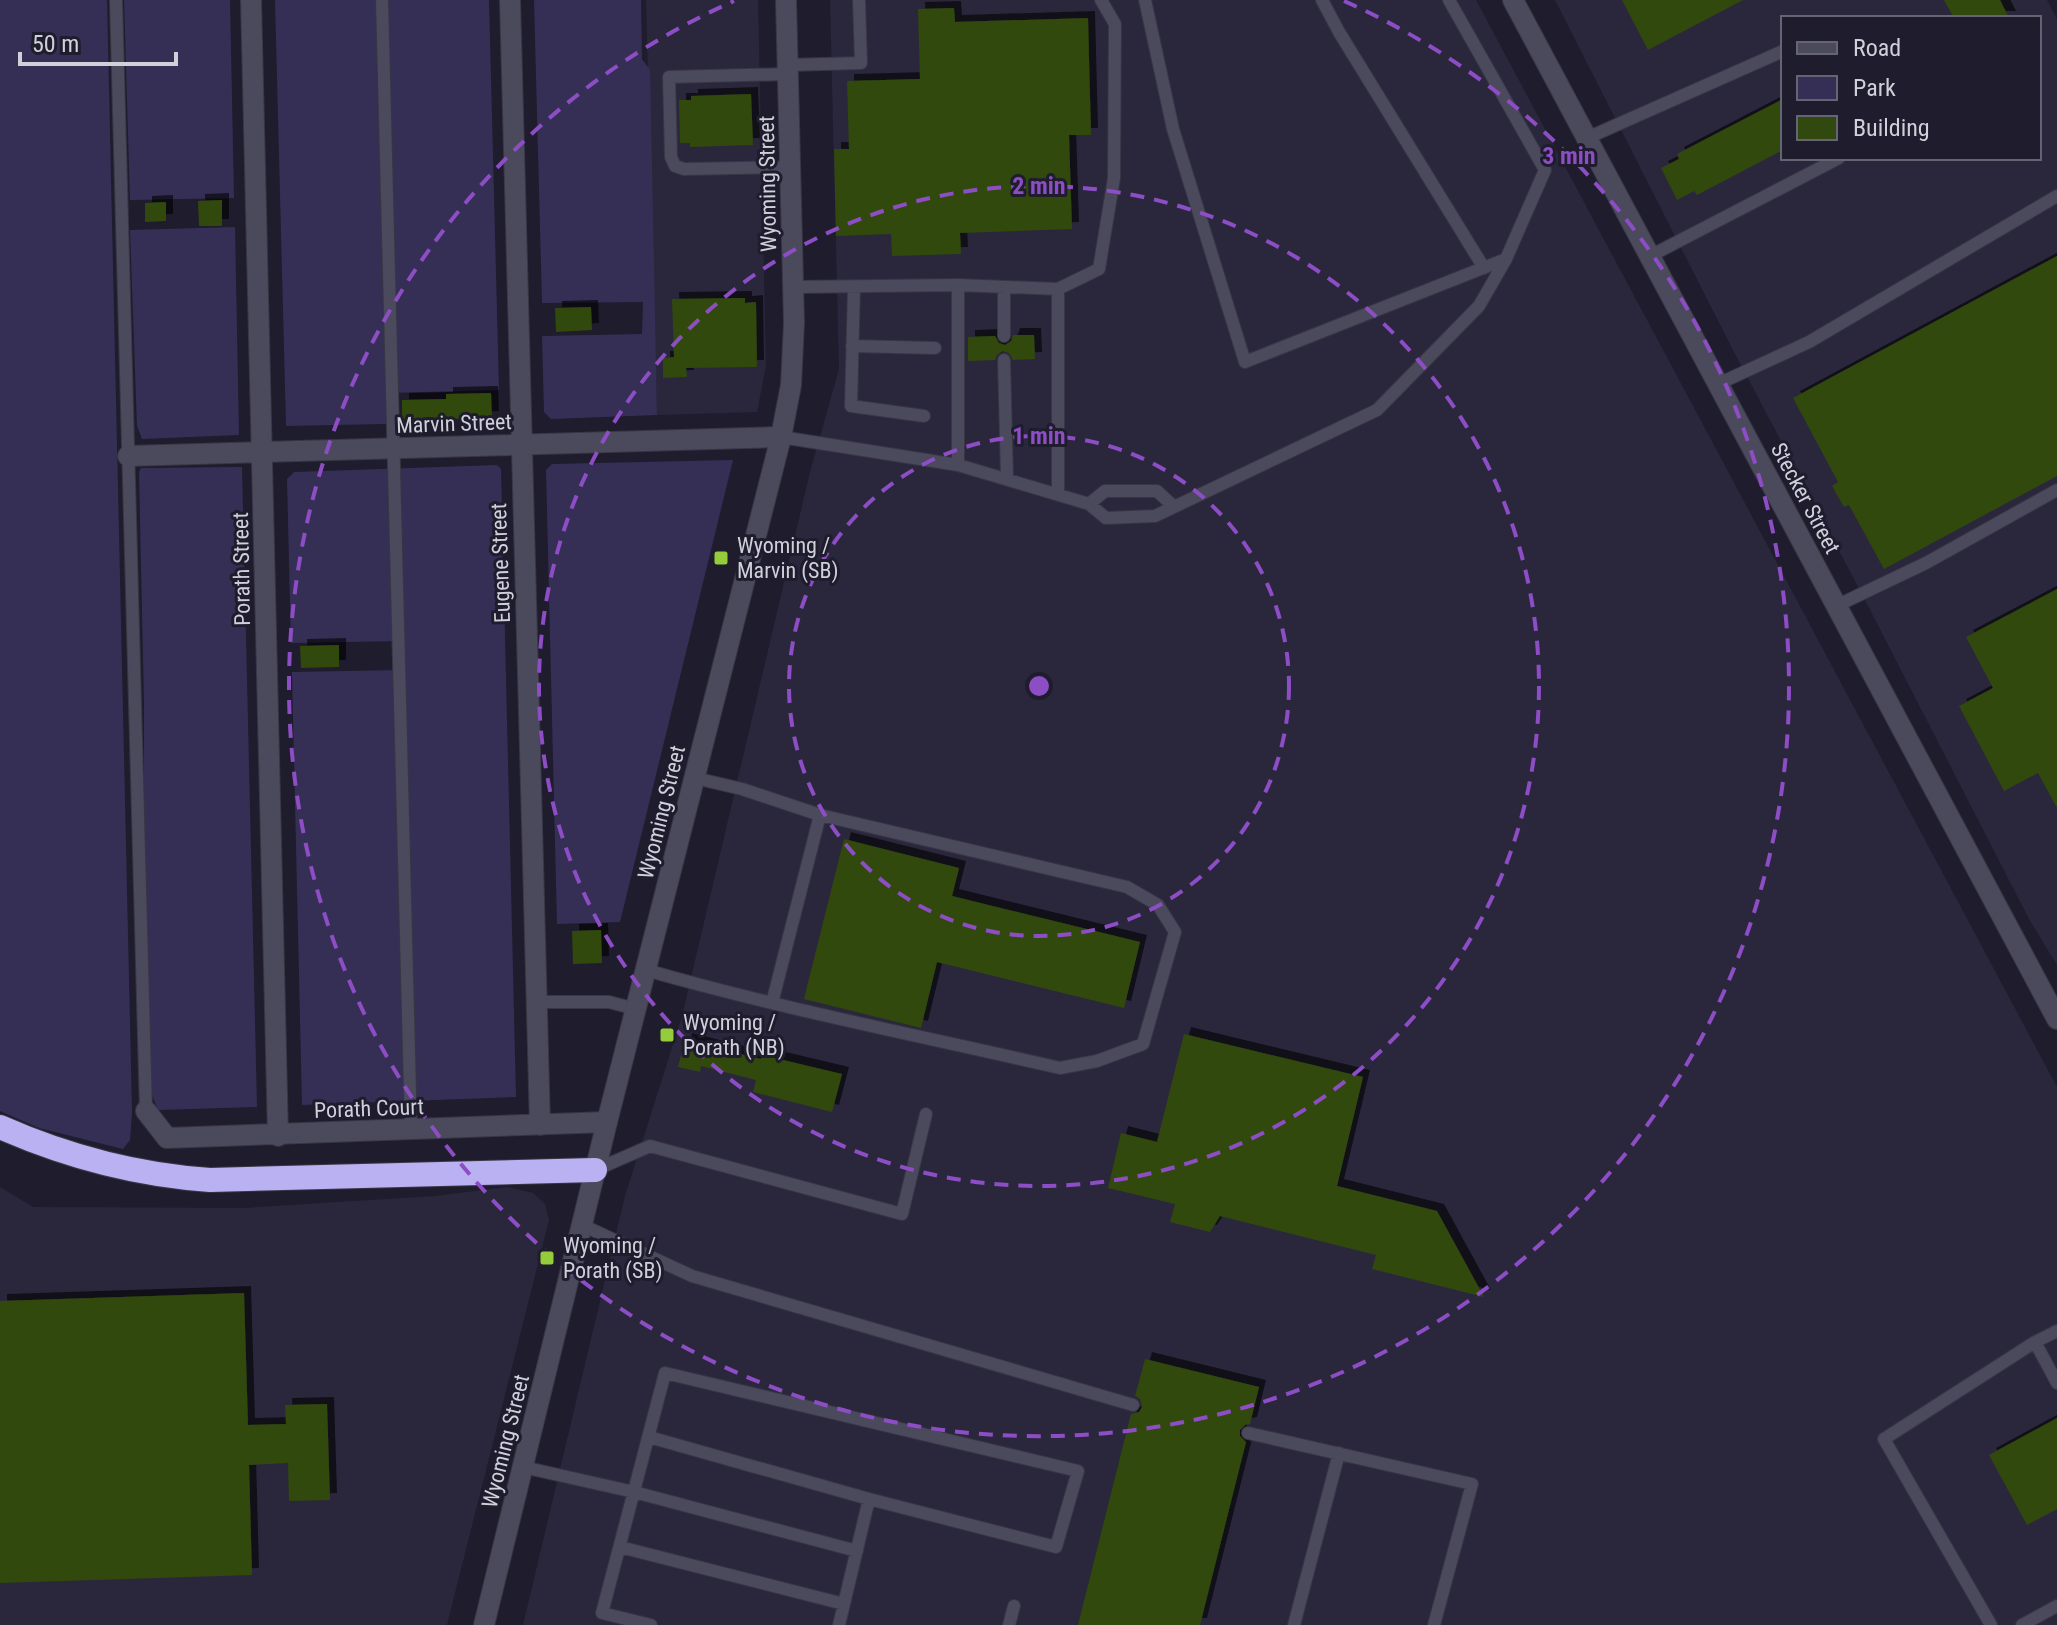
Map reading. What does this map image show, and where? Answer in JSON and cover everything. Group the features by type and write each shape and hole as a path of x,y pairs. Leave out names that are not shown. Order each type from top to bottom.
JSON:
{"highway":[{"path":"0,1127 45,1147 117,1168 149,1175 210,1180 595,1170"}],"street":[{"name":"Porath Street","path":"251,0 278,1136"},
{"name":"Eugene Street","path":"510,0 540,1125"},
{"name":"Wyoming Street","path":"484,1625 607,1122 781,437 794,354 786,0"},
{"name":"Stecker Street","path":"1513,0 2057,1019"},
{"name":"Marvin Street","path":"128,456 781,437"},
{"name":"Porath Court","path":"146,1111 167,1138 607,1122"}],"lane":[{"path":"116,0 146,1111"},
{"path":"382,0 411,1131"},
{"path":"790,167 684,169 675,166 671,157 669,77 861,63 859,0"},
{"path":"793,287 958,285 1058,289 1099,269 1114,178 1115,24 1101,0"},
{"path":"1145,0 1173,129 1245,362 1506,259"},
{"path":"1322,0 1484,268"},
{"path":"781,437 958,465 1089,504 1106,518 1155,516 1377,410 1479,306 1506,259 1545,170 1449,0"},
{"path":"1587,138 1781,52"},
{"path":"1650,256 1835,160"},
{"path":"1718,384 1809,342 2057,196"},
{"path":"958,285 958,465"},
{"path":"854,287 851,406 924,416"},
{"path":"1004,287 1004,336"},
{"path":"1058,289 1058,493"},
{"path":"852,346 935,348"},
{"path":"1004,360 1007,478"},
{"path":"1836,606 1926,563 2057,490"},
{"path":"1089,504 1105,491 1157,491 1173,506"},
{"path":"646,970 772,1003 1060,1068 1097,1061 1143,1044 1175,932 1158,905 1127,887 820,815 742,789 695,778"},
{"path":"772,1003 820,815"},
{"path":"536,1002 609,1002 636,1009"},
{"path":"595,1170 650,1146 902,1214 926,1114"},
{"path":"582,1225 692,1276 1133,1405"},
{"path":"1991,1625 1884,1439 2057,1331"},
{"path":"2035,1342 2057,1383"},
{"path":"649,1437 869,1499 1056,1547 1078,1471 665,1373 602,1613 651,1625"},
{"path":"1248,1433 1472,1484 1434,1625"},
{"path":"1294,1625 1339,1453"},
{"path":"523,1467 634,1492 857,1551"},
{"path":"839,1625 869,1499"},
{"path":"620,1547 844,1604"},
{"path":"1009,1625 1014,1606"},
{"path":"2022,1625 2057,1606"}],"shaded area":[{"path":"646,0 758,0 766,366 757,412 657,415"},
{"path":"830,0 1476,0 2057,1087 2057,1625 523,1625 625,1196 682,1016 810,472 839,369"},
{"path":"1555,0 2047,0 2057,19 2057,965 2029,919 1734,352"},
{"path":"0,1187 33,1207 242,1208 435,1196 507,1187 533,1193 545,1204 549,1220 447,1625 0,1625"}],"green space":[{"path":"0,0 107,0 132,1113 130,1140 123,1149 39,1128 0,1111"},
{"path":"124,0 230,0 234,198 130,200"},
{"path":"275,0 489,0 499,390 388,393 388,423 385,424 286,426"},
{"path":"534,0 641,0 642,59 650,70 657,415 551,419 544,412 542,336 642,334 643,302 542,303"},
{"path":"235,227 239,435 142,439 137,426 130,230"},
{"path":"733,460 620,922 557,924 546,470 552,464"},
{"path":"497,465 501,469 516,1097 302,1105 292,672 402,670 401,641 291,643 287,479 294,472"},
{"path":"242,467 257,1107 158,1110 150,1090 140,820 144,774 144,703 139,472 141,468"}],"building":[{"path":"1622,0 1743,0 1648,50"},
{"path":"1944,0 2000,0 2008,16 1953,16"},
{"path":"954,8 955,22 1088,18 1091,135 1069,135 1072,229 960,233 961,254 892,256 891,234 836,236 834,149 849,149 847,81 920,79 918,9"},
{"path":"751,94 753,145 690,147 690,143 680,143 679,100 691,100 691,96"},
{"path":"1781,100 1781,151 1697,195 1694,191 1677,200 1661,168 1679,159 1677,154"},
{"path":"222,200 222,226 199,226 198,201"},
{"path":"166,202 166,221 145,222 145,203"},
{"path":"2057,256 2057,476 1884,569 1849,505 1844,507 1832,486 1838,482 1793,398"},
{"path":"745,298 745,303 756,302 757,367 686,368 687,377 663,378 663,358 674,357 672,299"},
{"path":"591,307 592,330 556,332 555,308"},
{"path":"1013,335 1034,335 1035,359 1013,360 1009,353 1003,351 995,360 968,361 968,337 995,336 999,343 1005,345"},
{"path":"491,393 492,418 402,420 402,400 446,399 446,394"},
{"path":"2057,589 2057,808 2038,773 2004,791 1959,706 1993,688 1966,637"},
{"path":"339,645 339,667 301,668 300,646"},
{"path":"844,839 959,868 952,896 1140,942 1124,1008 937,962 921,1028 804,999"},
{"path":"601,930 602,963 573,964 572,931"},
{"path":"1184,1034 1363,1077 1337,1186 1437,1211 1484,1297 1372,1269 1376,1255 1220,1216 1210,1232 1170,1222 1175,1204 1108,1188 1121,1133 1157,1142"},
{"path":"685,1040 761,1059 762,1055 842,1074 832,1112 753,1092 756,1080 701,1066 700,1072 678,1067"},
{"path":"244,1293 248,1425 286,1424 285,1405 327,1404 330,1500 289,1501 288,1463 249,1465 252,1575 0,1583 0,1301"},
{"path":"1145,1359 1259,1387 1250,1424 1240,1430 1240,1436 1246,1442 1200,1625 1078,1625 1131,1414 1139,1412 1142,1407 1140,1399 1135,1396"},
{"path":"2057,1418 2057,1509 2027,1525 1989,1455"}],"place":[{"name":"Wyoming / Marvin (SB)","path":"721,558"},
{"name":"Wyoming / Porath (NB)","path":"667,1035"},
{"name":"Wyoming / Porath (SB)","path":"547,1258"}]}
